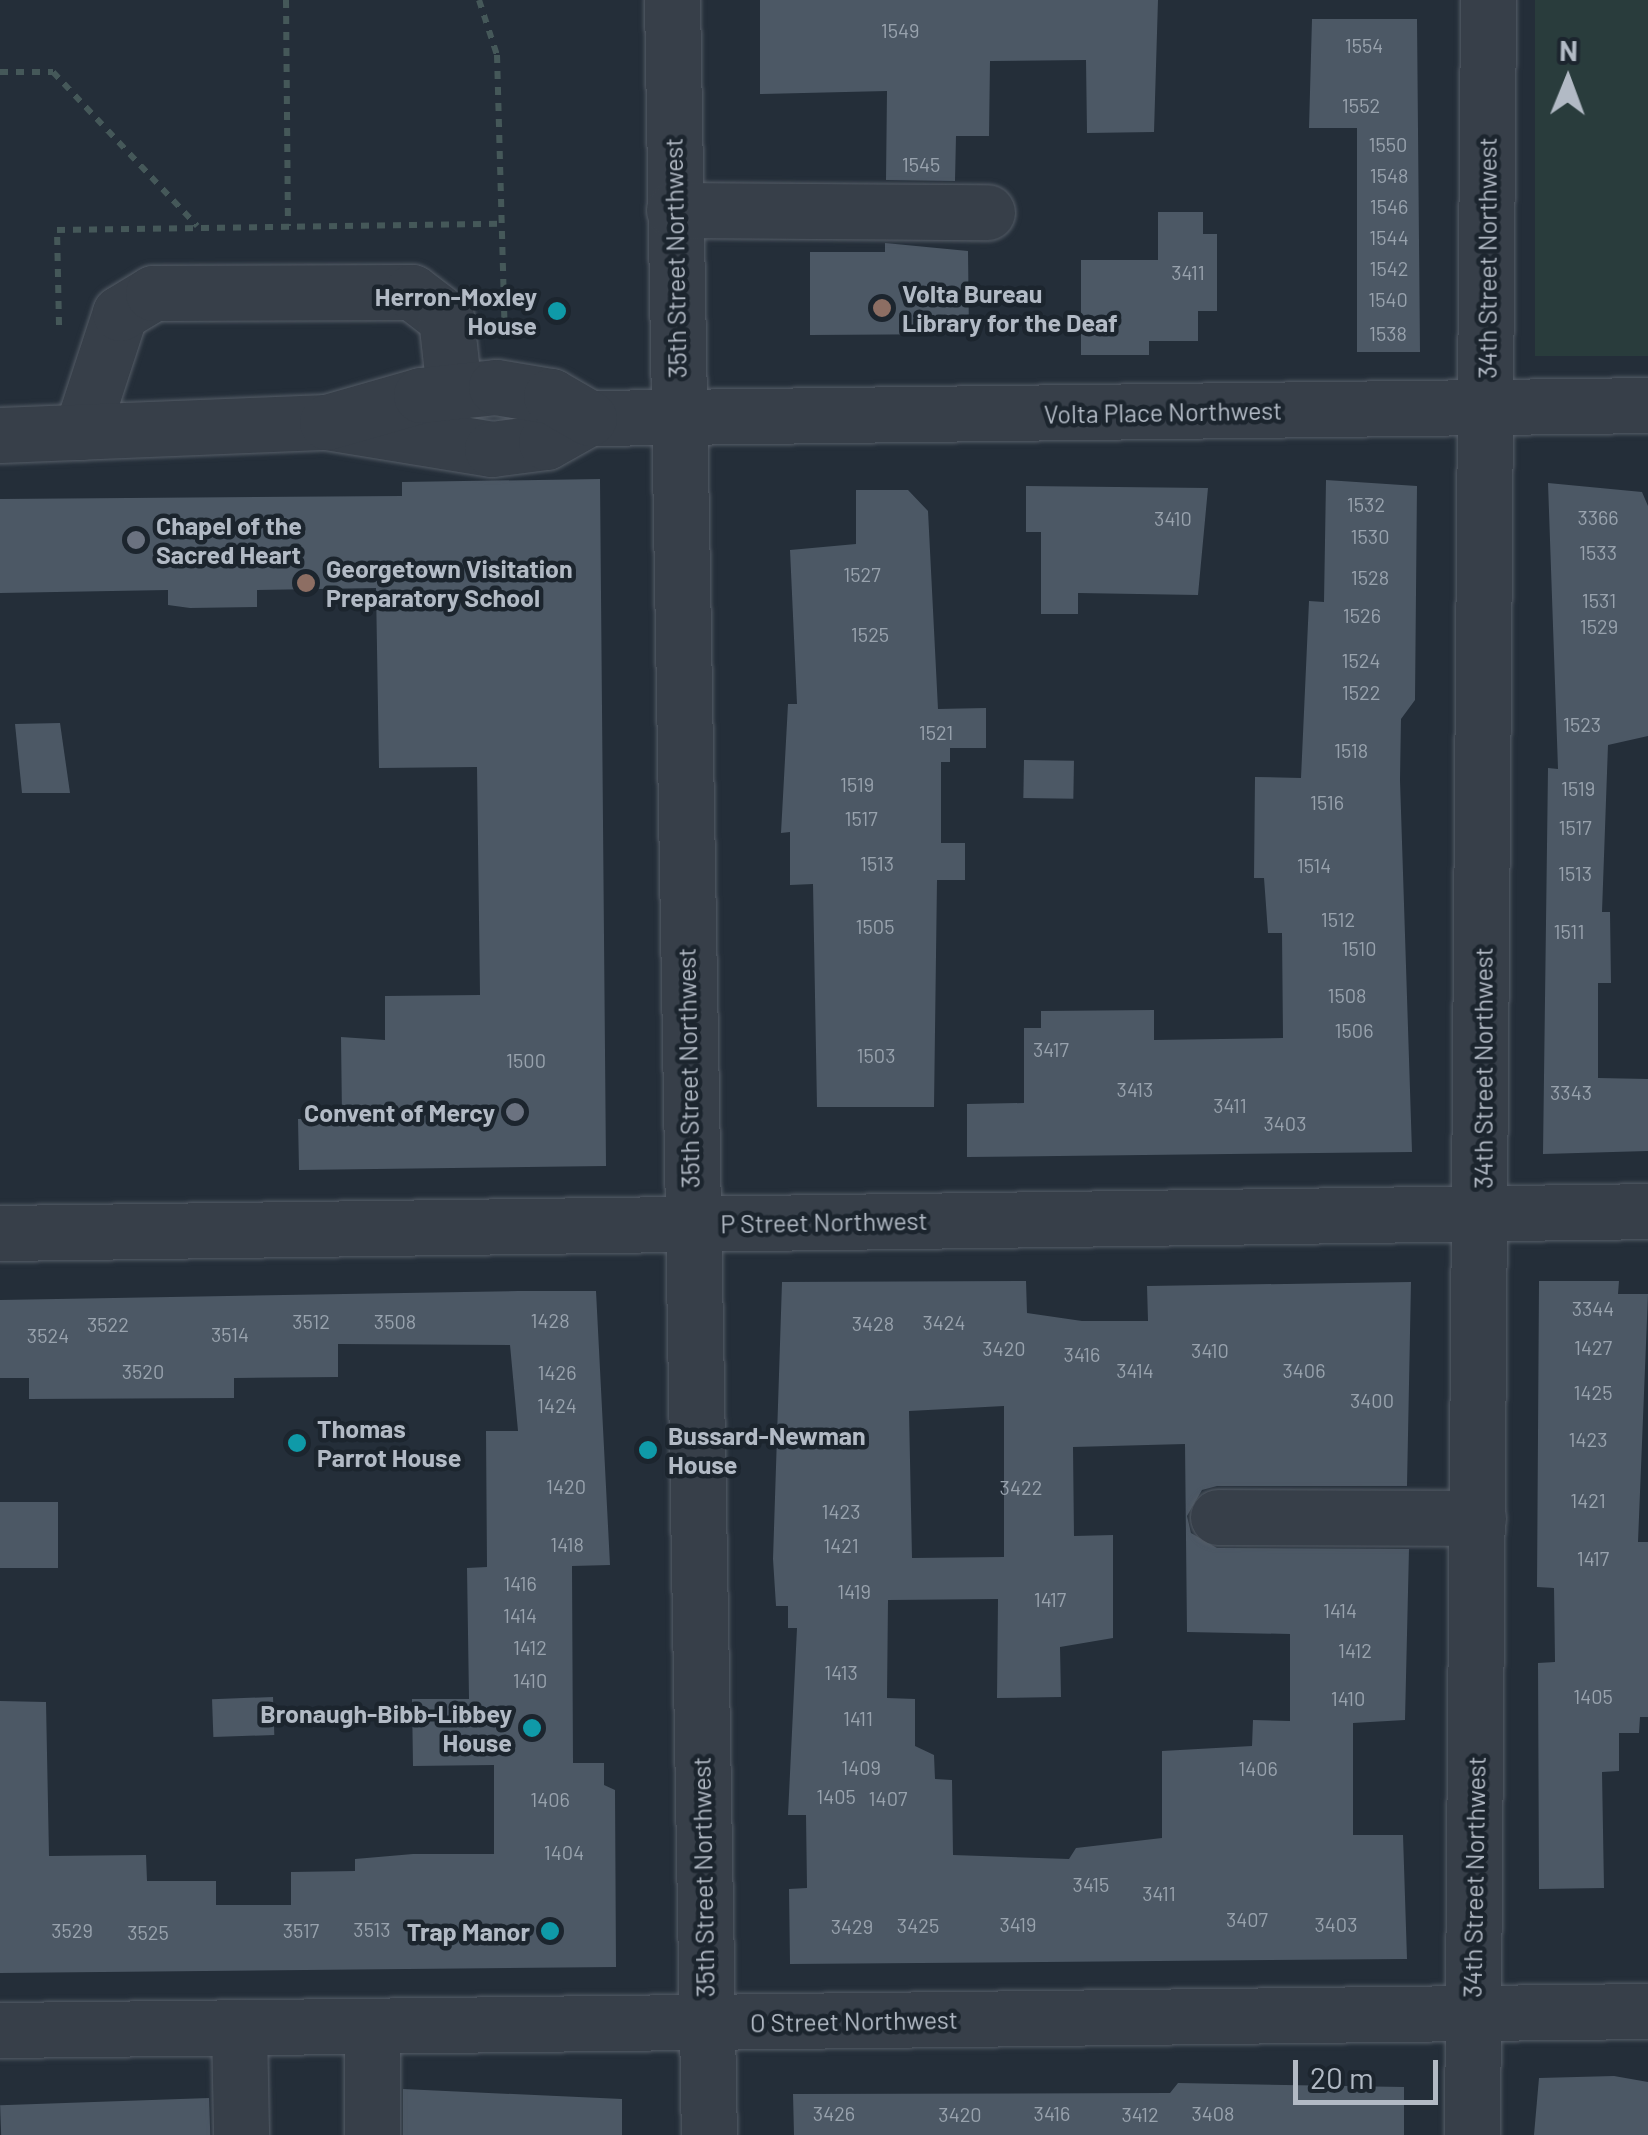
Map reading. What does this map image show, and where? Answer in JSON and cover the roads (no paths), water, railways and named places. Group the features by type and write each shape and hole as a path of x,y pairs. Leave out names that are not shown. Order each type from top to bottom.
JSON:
{"street":[{"name":"35th Street Northwest","path":"672,0 690,1224 709,2135"},
{"name":"34th Street Northwest","path":"1472,2135 1482,1214 1488,0"},
{"path":"674,210 986,212"},
{"path":"81,432 120,312 153,293 412,292 446,318 454,390"},
{"path":"327,422 454,390 551,396 589,418"},
{"name":"Volta Place Northwest","path":"589,418 1648,406"},
{"path":"0,435 327,422 492,449 546,442 589,418"},
{"name":"P Street Northwest","path":"0,1232 1648,1211"},
{"path":"1218,1517 1478,1518"},
{"name":"O Street Northwest","path":"0,2030 1648,2011"},
{"path":"372,2026 372,2135"},
{"path":"239,2027 241,2135"}],"place":[{"name":"Volta Bureau Library for the Deaf","path":"882,308"},
{"name":"Herron-Moxley House","path":"557,311"},
{"name":"Chapel of the Sacred Heart","path":"136,540"},
{"name":"Georgetown Visitation Preparatory School","path":"306,583"},
{"name":"Convent of Mercy","path":"515,1112"},
{"name":"Thomas Parrot House","path":"297,1443"},
{"name":"Bussard-Newman House","path":"648,1450"},
{"name":"Bronaugh-Bibb-Libbey House","path":"532,1728"},
{"name":"Trap Manor","path":"550,1931"}]}
